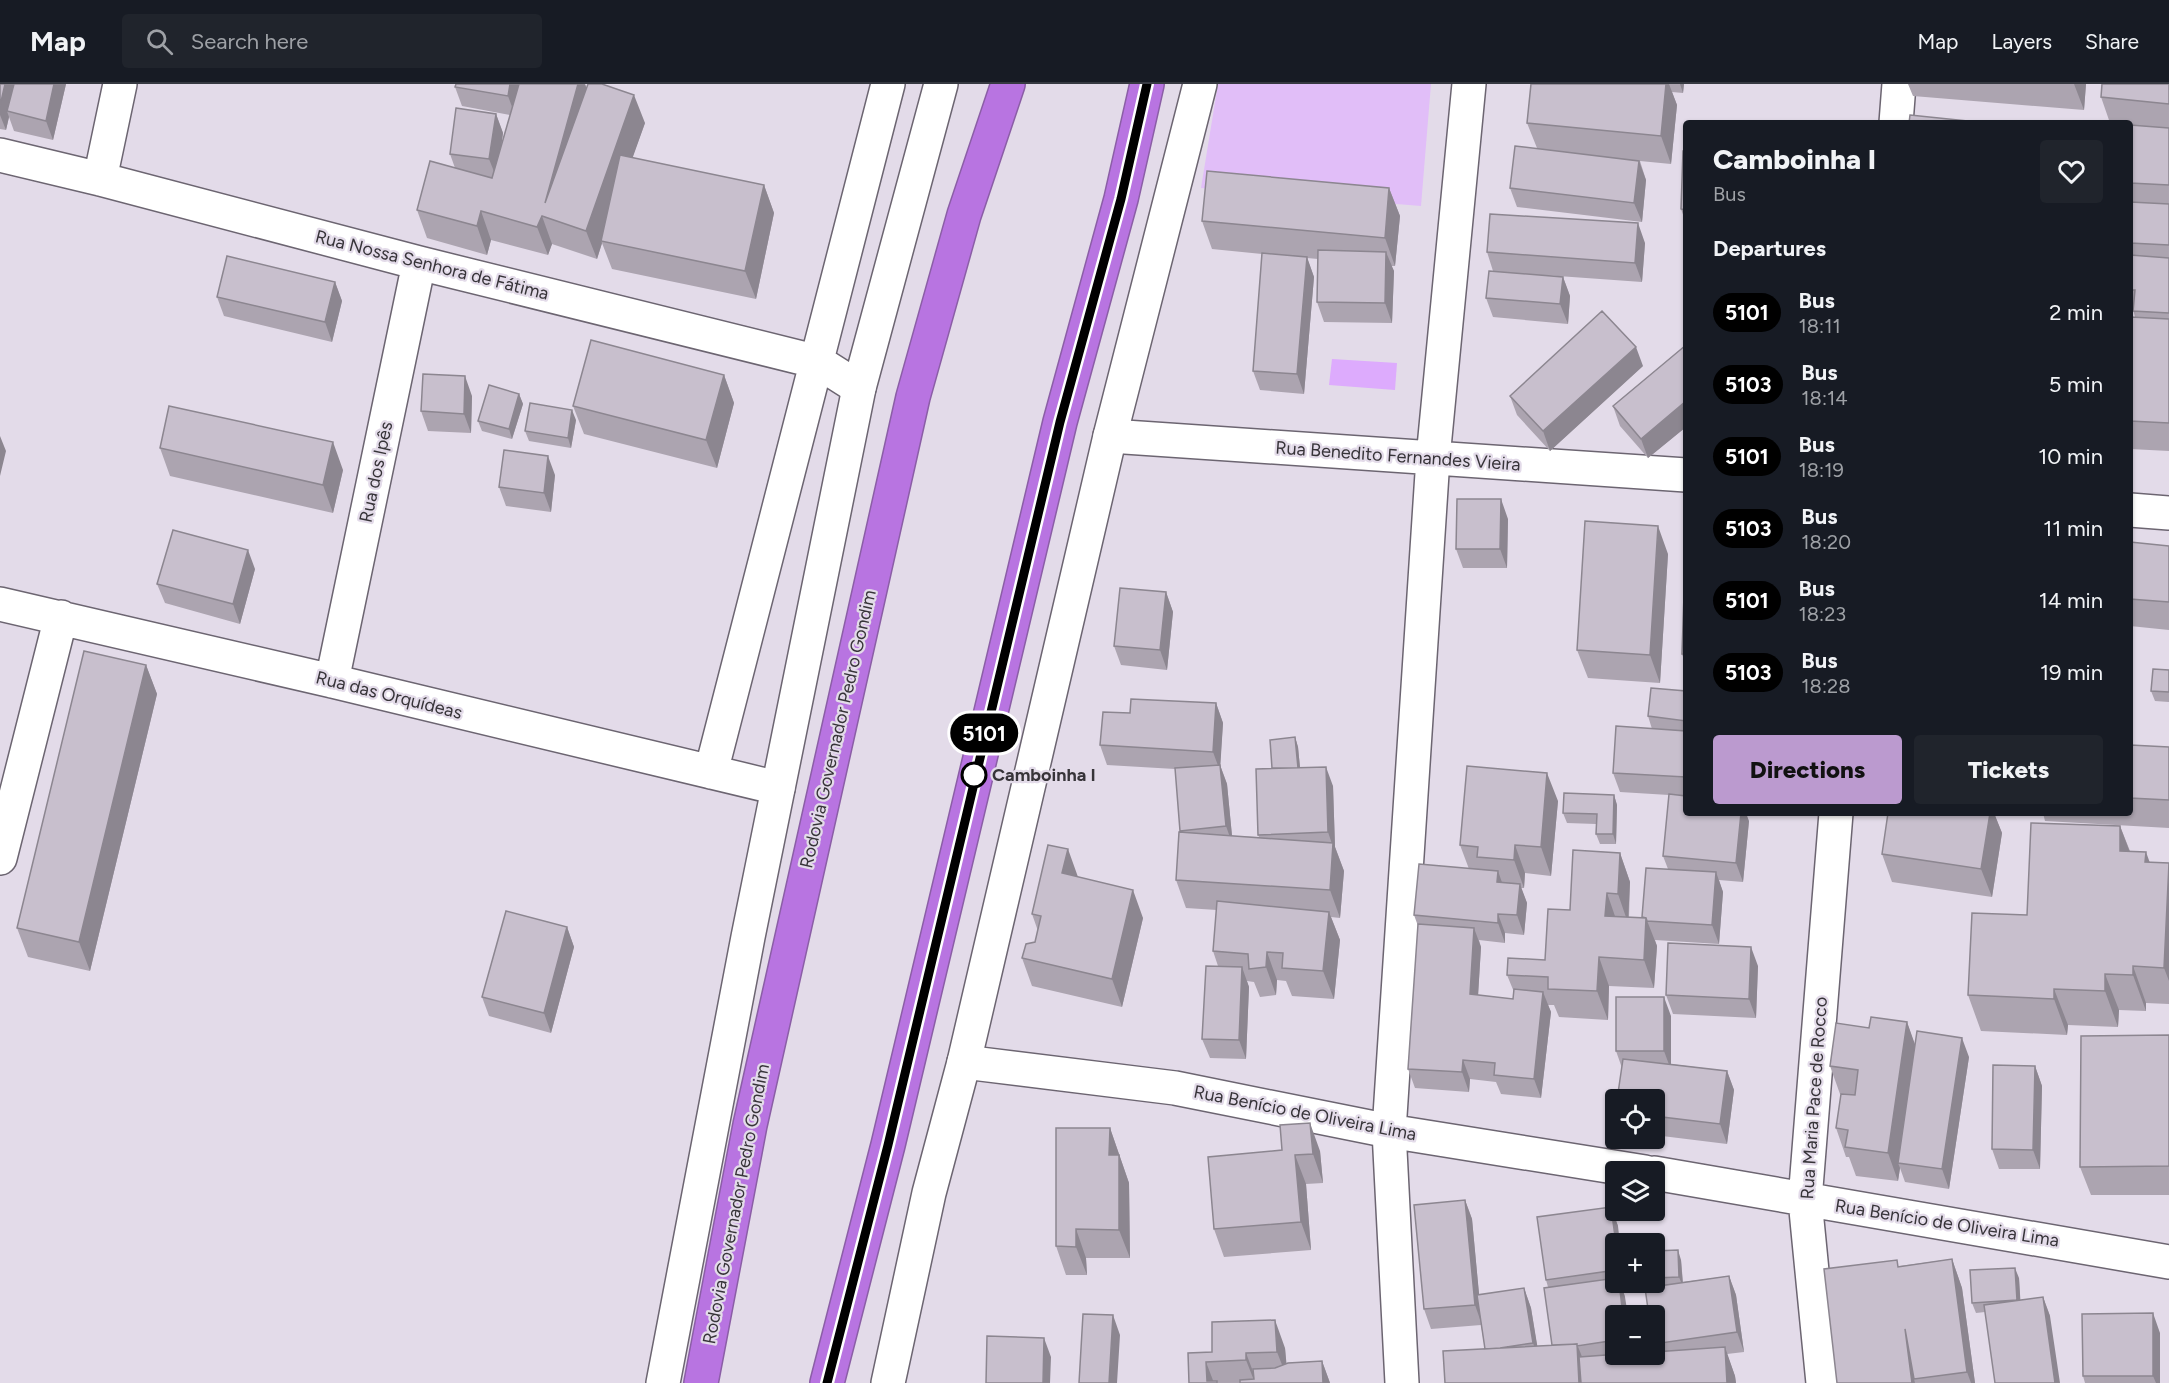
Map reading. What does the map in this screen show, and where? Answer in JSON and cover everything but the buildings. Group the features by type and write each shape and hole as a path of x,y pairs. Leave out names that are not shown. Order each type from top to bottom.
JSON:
{"highway":[{"name":"Rodovia Governador Pedro Gondim","path":"701,1383 750,1125 914,397 964,214 1008,84"},
{"path":"826,1383 888,1145 1060,422 1121,199 1147,84"}],"street":[{"path":"100,179 120,84"},
{"path":"711,772 888,84"},
{"path":"663,1383 748,937 859,388 942,84"},
{"path":"888,1383 929,1193 964,1062 1110,436 1200,84"},
{"path":"1402,1383 1389,1131 1433,458 1469,84"},
{"path":"1896,120 1899,84"},
{"name":"Rua Nossa Senhora de Fátima","path":"0,155 419,263 818,362 859,388"},
{"name":"Rua dos Ipês","path":"332,681 419,263"},
{"name":"Rua Benedito Fernandes Vieira","path":"1110,436 1683,476"},
{"path":"2133,510 2169,513"},
{"name":"Rua das Orquídeas","path":"0,604 61,616 778,788"},
{"path":"0,858 61,616"},
{"name":"Rua Maria Pace de Rocco","path":"1823,1383 1805,1200 1836,816"},
{"name":"Rua Benício de Oliveira Lima","path":"964,1062 1175,1088 1389,1131 1605,1166"},
{"name":"Rua Benício de Oliveira Lima","path":"1665,1175 2169,1262"}],"shaded area":[{"path":"1218,84 1431,84 1421,206 1201,188"},
{"path":"1332,359 1397,363 1395,390 1329,385"}],"bus line":[{"name":"5101","path":"827,1383 888,1145 1006,641 1060,422 1121,199 1147,84"}],"place":[{"name":"Camboinha I","path":"974,775"}]}
